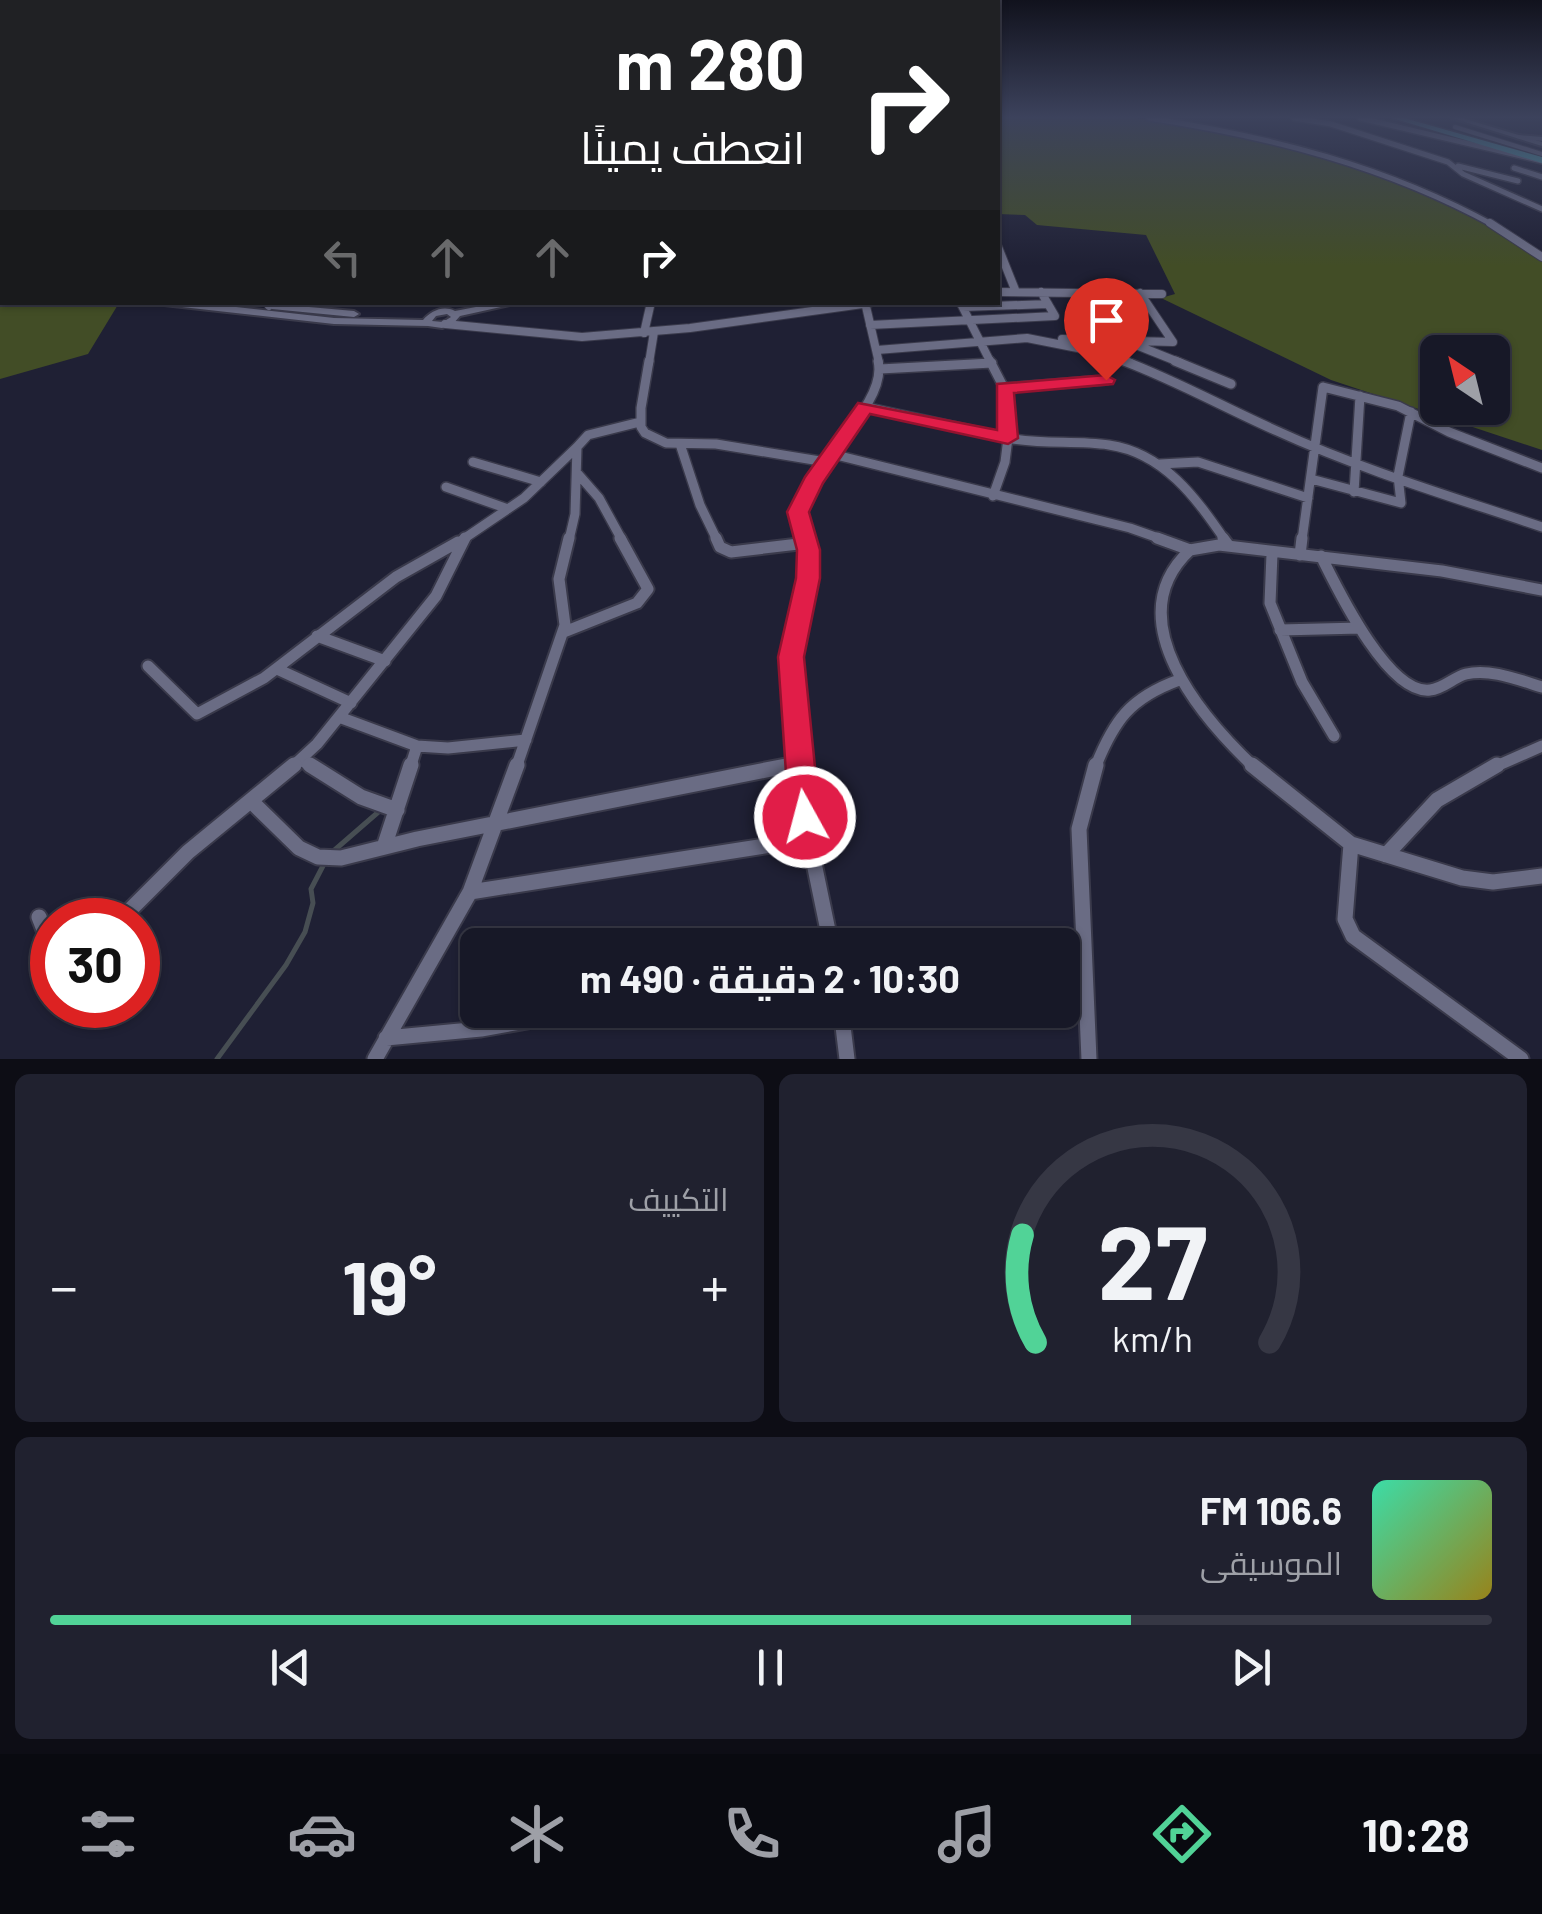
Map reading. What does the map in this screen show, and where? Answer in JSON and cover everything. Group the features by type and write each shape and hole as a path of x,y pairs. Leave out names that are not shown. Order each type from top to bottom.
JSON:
{"street":[{"path":"1362,167 1465,206 1520,238 1542,256"},
{"path":"1457,167 1463,174 1542,210"},
{"path":"1462,167 1518,182"},
{"path":"1479,182 1498,176"},
{"path":"1000,252 1016,292"},
{"path":"1000,292 1162,294"},
{"path":"870,325 1055,316 1041,292"},
{"path":"877,350 980,342 1174,341 1140,293"},
{"path":"1000,305 1048,304"},
{"path":"191,305 334,321 428,322 563,337 649,332 852,305"},
{"path":"281,305 394,316 500,305"},
{"path":"428,322 428,318 485,305"},
{"path":"651,305 640,422 645,433 653,438 829,458 1140,530 1190,550 1229,546 1272,554 1406,564 1542,590"},
{"path":"827,928 808,839 798,764 791,657 806,594 807,544 798,512 865,407 880,369 867,305"},
{"path":"961,305 1004,388 1006,462 994,496"},
{"path":"445,324 449,313"},
{"path":"449,313 475,326"},
{"path":"1051,340 1138,364 1356,464 1542,527"},
{"path":"1121,340 1231,384"},
{"path":"880,369 992,363"},
{"path":"1004,388 1106,380"},
{"path":"1300,555 1320,389 1328,387 1410,412 1542,468"},
{"path":"1354,492 1360,396"},
{"path":"865,407 1049,446 1108,445 1159,464 1184,484 1229,546"},
{"path":"1312,479 1401,503 1398,476 1410,412"},
{"path":"148,666 197,714 277,668 396,577 508,509 588,435 640,422"},
{"path":"680,444 707,524 720,547 731,552 807,544"},
{"path":"375,1059 470,892 564,632 566,614 558,579 575,514 578,447"},
{"path":"472,462 540,482"},
{"path":"1159,464 1198,462 1308,498"},
{"path":"564,632 637,603 648,589 599,498 578,474"},
{"path":"446,487 508,509"},
{"path":"142,898 188,852 301,760 340,717 436,596 463,539"},
{"path":"1190,550 1164,592 1161,604 1180,680 1200,713 1225,740 1351,844 1462,878 1494,882 1542,876"},
{"path":"1272,554 1270,604 1302,682 1334,736"},
{"path":"1320,556 1342,602 1360,628 1417,688 1430,690 1471,673 1542,687"},
{"path":"1280,630 1360,628"},
{"path":"317,636 385,661"},
{"path":"277,668 351,702"},
{"path":"1090,1059 1079,829 1082,808 1089,780 1108,738 1130,707 1149,691 1180,680"},
{"path":"340,717 417,746 448,748 526,740"},
{"path":"384,847 417,746"},
{"path":"1386,855 1401,834 1464,778 1542,746"},
{"path":"301,760 360,797 397,810"},
{"path":"252,802 298,848 318,858 340,858 798,764"},
{"path":"470,892 808,839"},
{"path":"1351,844 1345,919 1353,936 1521,1059"},
{"path":"386,1038 486,1028"},
{"path":"843,1028 847,1059"}],"green space":[{"path":"1000,167 1352,167 1456,205 1542,259 1542,450 1467,425 1510,425 1510,335 1420,335 1420,410 1331,380 1161,298 1175,294 1146,235 1037,225 1025,215 1000,214"},
{"path":"0,305 118,305 88,354 0,379"}],"waterway":[{"path":"330,854 383,808"},
{"path":"217,1059 286,965 305,932 313,903 311,889 325,862"}],"route":[{"path":"805,817 791,657 808,578 808,550 798,512 812,482 865,407 1008,438 1004,388 1106,380"}]}
